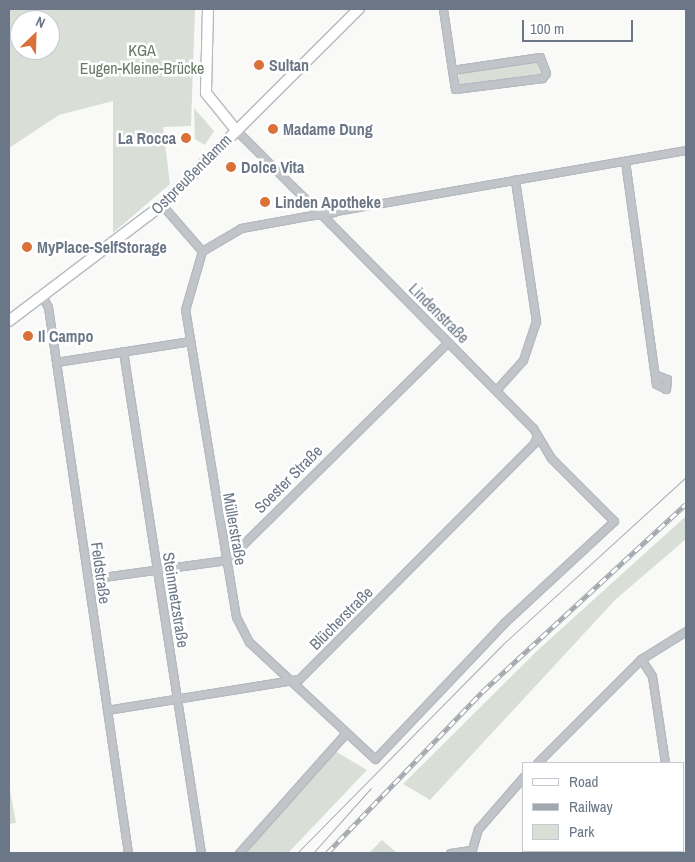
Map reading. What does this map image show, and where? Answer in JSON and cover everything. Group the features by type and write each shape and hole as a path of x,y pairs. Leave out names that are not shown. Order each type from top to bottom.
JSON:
{"main road":[{"path":"208,9 206,93 236,130"},
{"name":"Ostpreußendamm","path":"9,321 43,298 162,205 359,9"}],"street":[{"path":"443,9 452,70 456,89 461,90 542,78 546,74 540,57 452,70"},
{"name":"Lindenstraße","path":"236,130 496,390 536,436 551,458 614,521 470,657 375,759"},
{"path":"162,205 202,251 241,228 686,150"},
{"path":"625,161 656,375"},
{"path":"496,390 523,360 536,321 515,180"},
{"name":"Müllerstraße","path":"202,251 185,302 236,617 244,636 375,759"},
{"name":"Feldstraße","path":"43,298 56,362 128,853"},
{"path":"56,362 190,341"},
{"name":"Soester Straße","path":"227,560 448,342"},
{"name":"Steinmetzstraße","path":"123,351 201,853"},
{"name":"Blücherstraße","path":"293,683 534,444 536,436"},
{"path":"88,579 227,560"},
{"path":"537,762 641,659 686,631"},
{"path":"641,659 652,676 665,762"},
{"path":"107,710 293,683"},
{"path":"239,853 346,733"},
{"path":"450,853 471,851 488,814 522,778"}],"green space":[{"name":"KGA Eugen-Kleine-Brücke","path":"9,9 195,9 191,126 163,127 170,184 113,233 113,101 59,115 9,148"},
{"path":"537,59 541,76 459,86 459,72"},
{"path":"194,108 214,131 205,145 195,139"},
{"path":"686,516 686,539 615,600 430,800 403,784 538,650"},
{"path":"335,751 367,770 288,853 245,853"},
{"path":"9,785 16,823 9,824"},
{"path":"382,840 397,853 369,853"}],"tram line":[{"path":"297,853 503,644 686,477"},
{"path":"313,853 371,788"}],"railway":[{"path":"327,853 482,692 686,504"}],"place":[{"name":"Sultan","path":"259,65"},
{"name":"Madame Dung","path":"273,129"},
{"name":"La Rocca","path":"186,138"},
{"name":"Dolce Vita","path":"231,167"},
{"name":"Linden Apotheke","path":"265,202"},
{"name":"MyPlace-SelfStorage","path":"27,247"},
{"name":"Il Campo","path":"28,336"}]}
